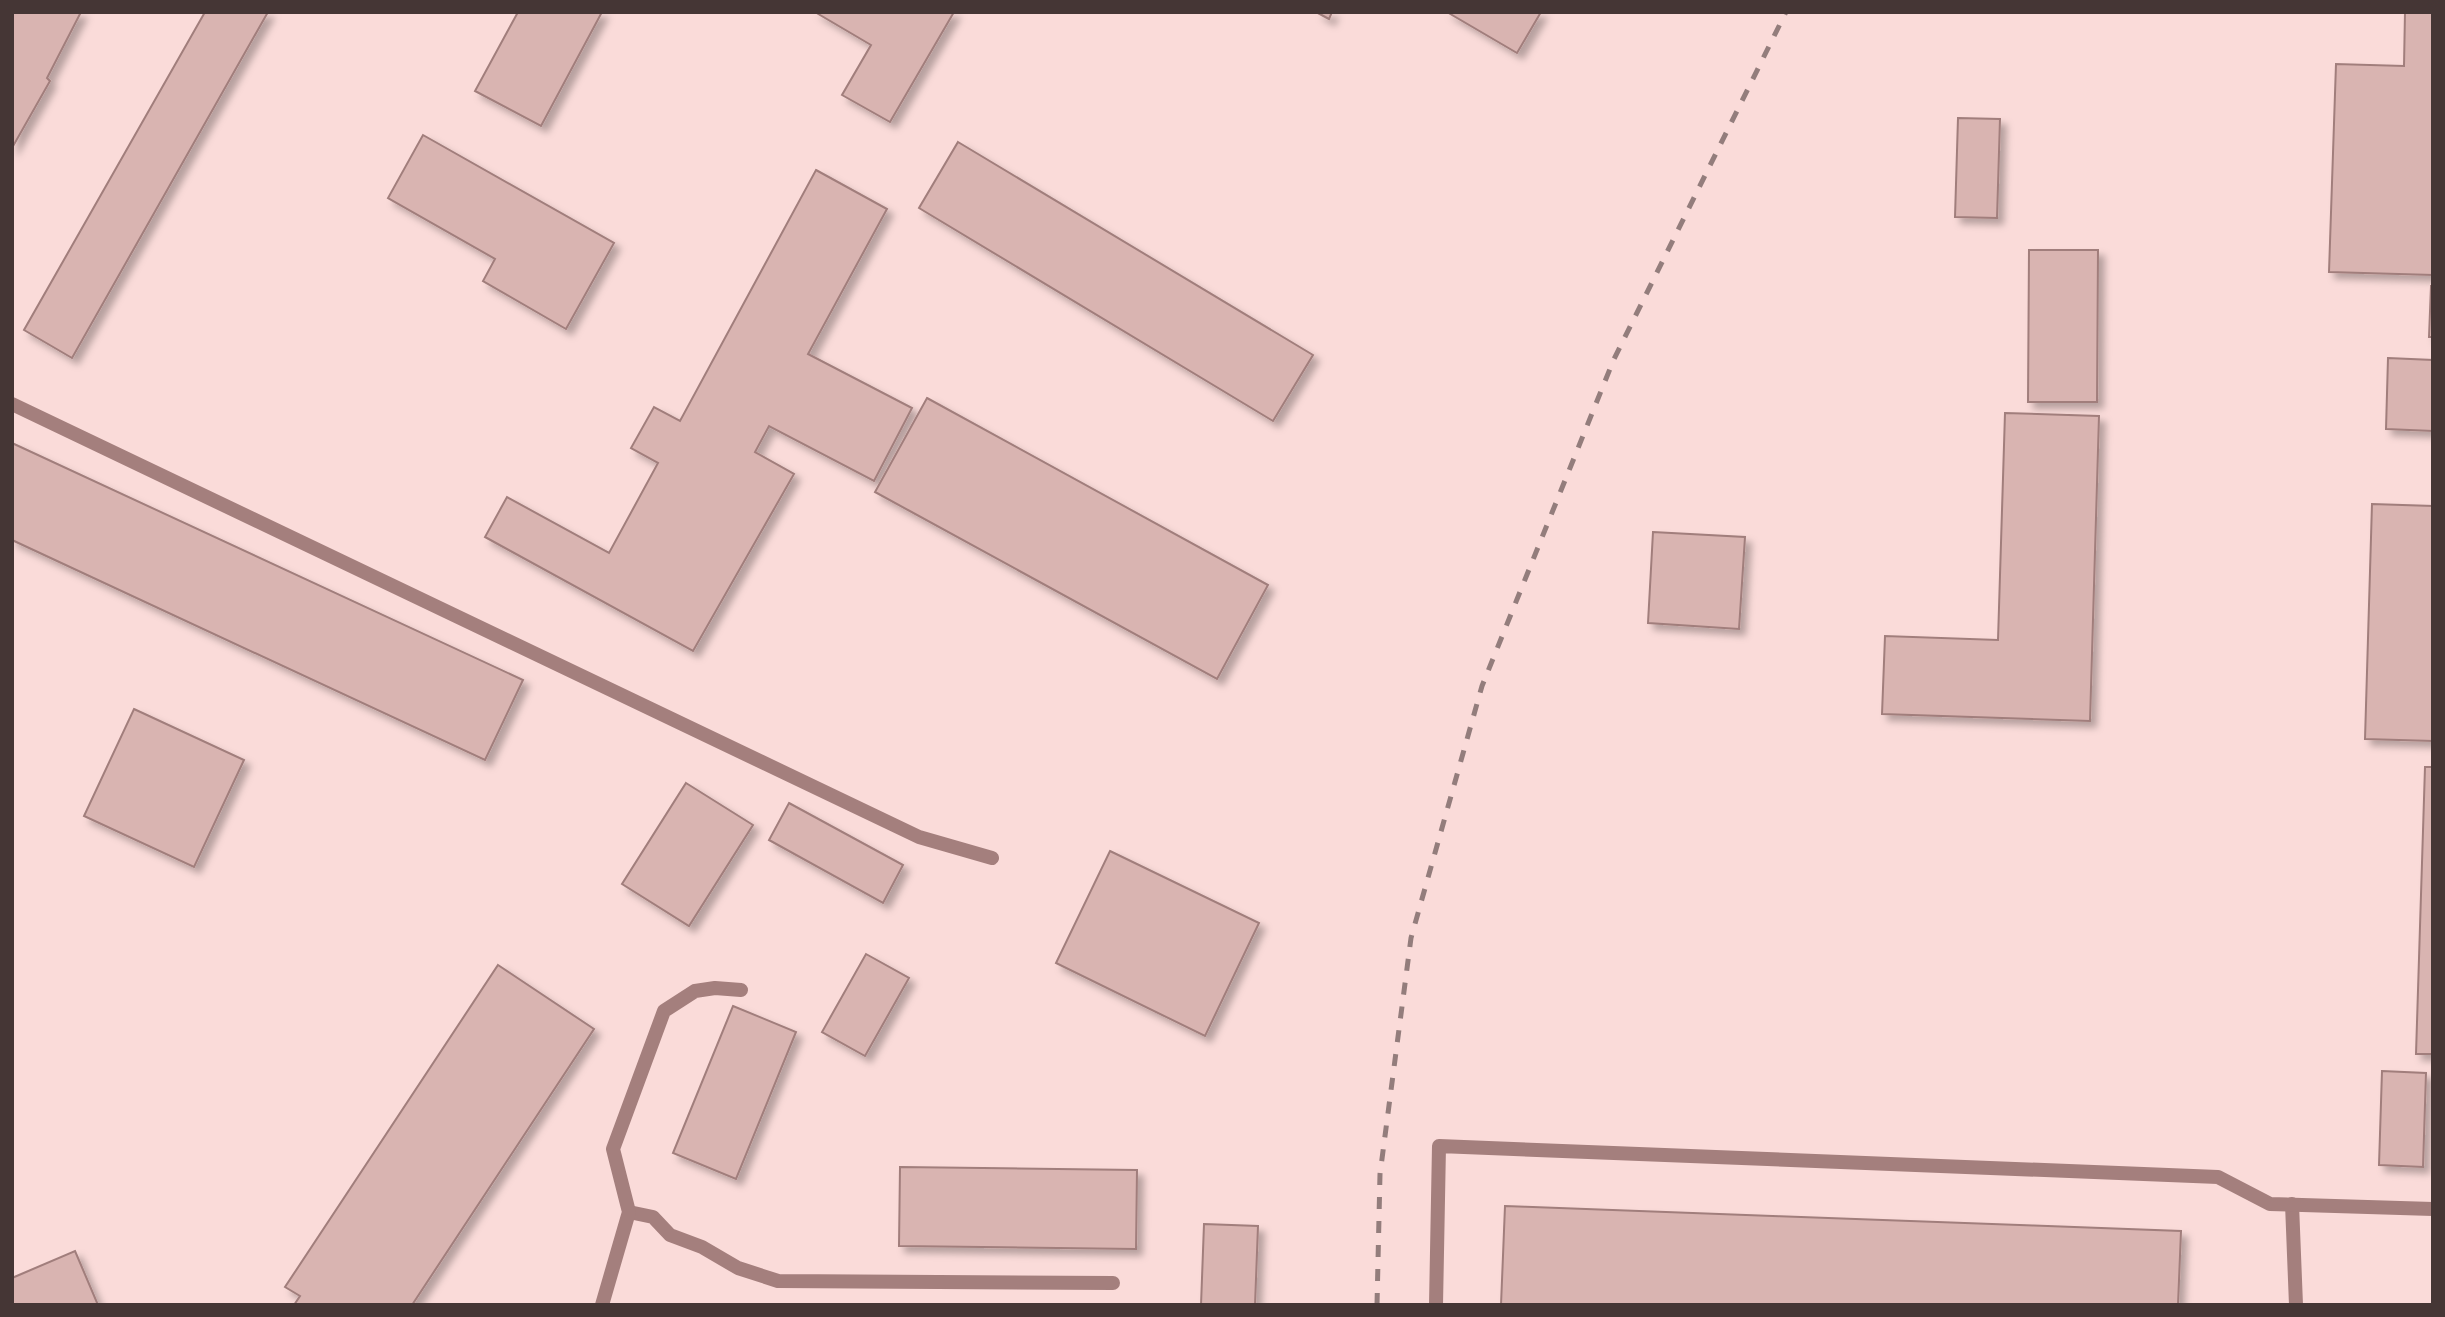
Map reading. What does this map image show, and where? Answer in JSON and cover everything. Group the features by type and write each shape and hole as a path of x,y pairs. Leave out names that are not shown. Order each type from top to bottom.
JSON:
{"lane":[{"path":"12,404 919,837 992,858"},
{"path":"602,1305 629,1212 613,1149 664,1011 695,991 715,988 741,990"},
{"path":"1436,1305 1439,1146 2218,1177 2270,1204 2433,1209"},
{"path":"2292,1205 2296,1305"},
{"path":"629,1212 653,1217 670,1235 702,1247 738,1268 778,1281 1113,1283"}],"building":[{"path":"12,12 81,12 47,78 50,81 12,148"},
{"path":"205,12 268,12 72,358 24,330"},
{"path":"518,12 602,12 541,126 475,91"},
{"path":"815,12 954,12 890,122 842,95 871,45"},
{"path":"1316,12 1332,12 1329,19"},
{"path":"1447,12 1541,12 1517,53"},
{"path":"2405,12 2433,12 2433,275 2329,272 2336,64 2404,66"},
{"path":"1958,118 2000,119 1997,218 1955,217"},
{"path":"423,135 614,243 566,329 483,281 495,259 388,198"},
{"path":"958,142 1313,355 1273,421 919,208"},
{"path":"816,170 887,209 808,354 912,408 874,481 769,426 755,452 794,474 693,651 485,537 507,497 609,553 658,463 631,448 654,407 680,421"},
{"path":"2029,250 2098,250 2097,402 2028,402"},
{"path":"2431,286 2433,337 2429,337"},
{"path":"2388,358 2433,360 2433,431 2386,429"},
{"path":"927,398 1268,585 1217,679 875,492"},
{"path":"2005,413 2099,416 2090,721 1882,714 1885,636 1998,640"},
{"path":"12,443 523,680 485,760 12,540"},
{"path":"2372,504 2433,506 2433,741 2365,739"},
{"path":"1653,532 1745,537 1739,629 1648,623"},
{"path":"134,709 244,760 194,867 84,816"},
{"path":"2425,767 2433,767 2433,1054 2416,1054"},
{"path":"686,783 753,825 689,926 622,884"},
{"path":"789,803 903,865 883,903 769,840"},
{"path":"1110,851 1259,923 1205,1036 1056,963"},
{"path":"866,954 909,978 865,1056 822,1032"},
{"path":"498,965 594,1029 412,1305 294,1305 300,1296 285,1287"},
{"path":"733,1006 796,1032 736,1179 673,1153"},
{"path":"2382,1071 2426,1073 2423,1167 2379,1165"},
{"path":"900,1167 1137,1170 1136,1249 899,1246"},
{"path":"1505,1206 2181,1231 2178,1305 1501,1305"},
{"path":"1204,1224 1258,1226 1255,1305 1201,1305"},
{"path":"75,1251 98,1305 12,1305 12,1278"}],"railway":[{"path":"1377,1305 1380,1174 1411,938 1482,686 1614,359 1786,12"}]}
